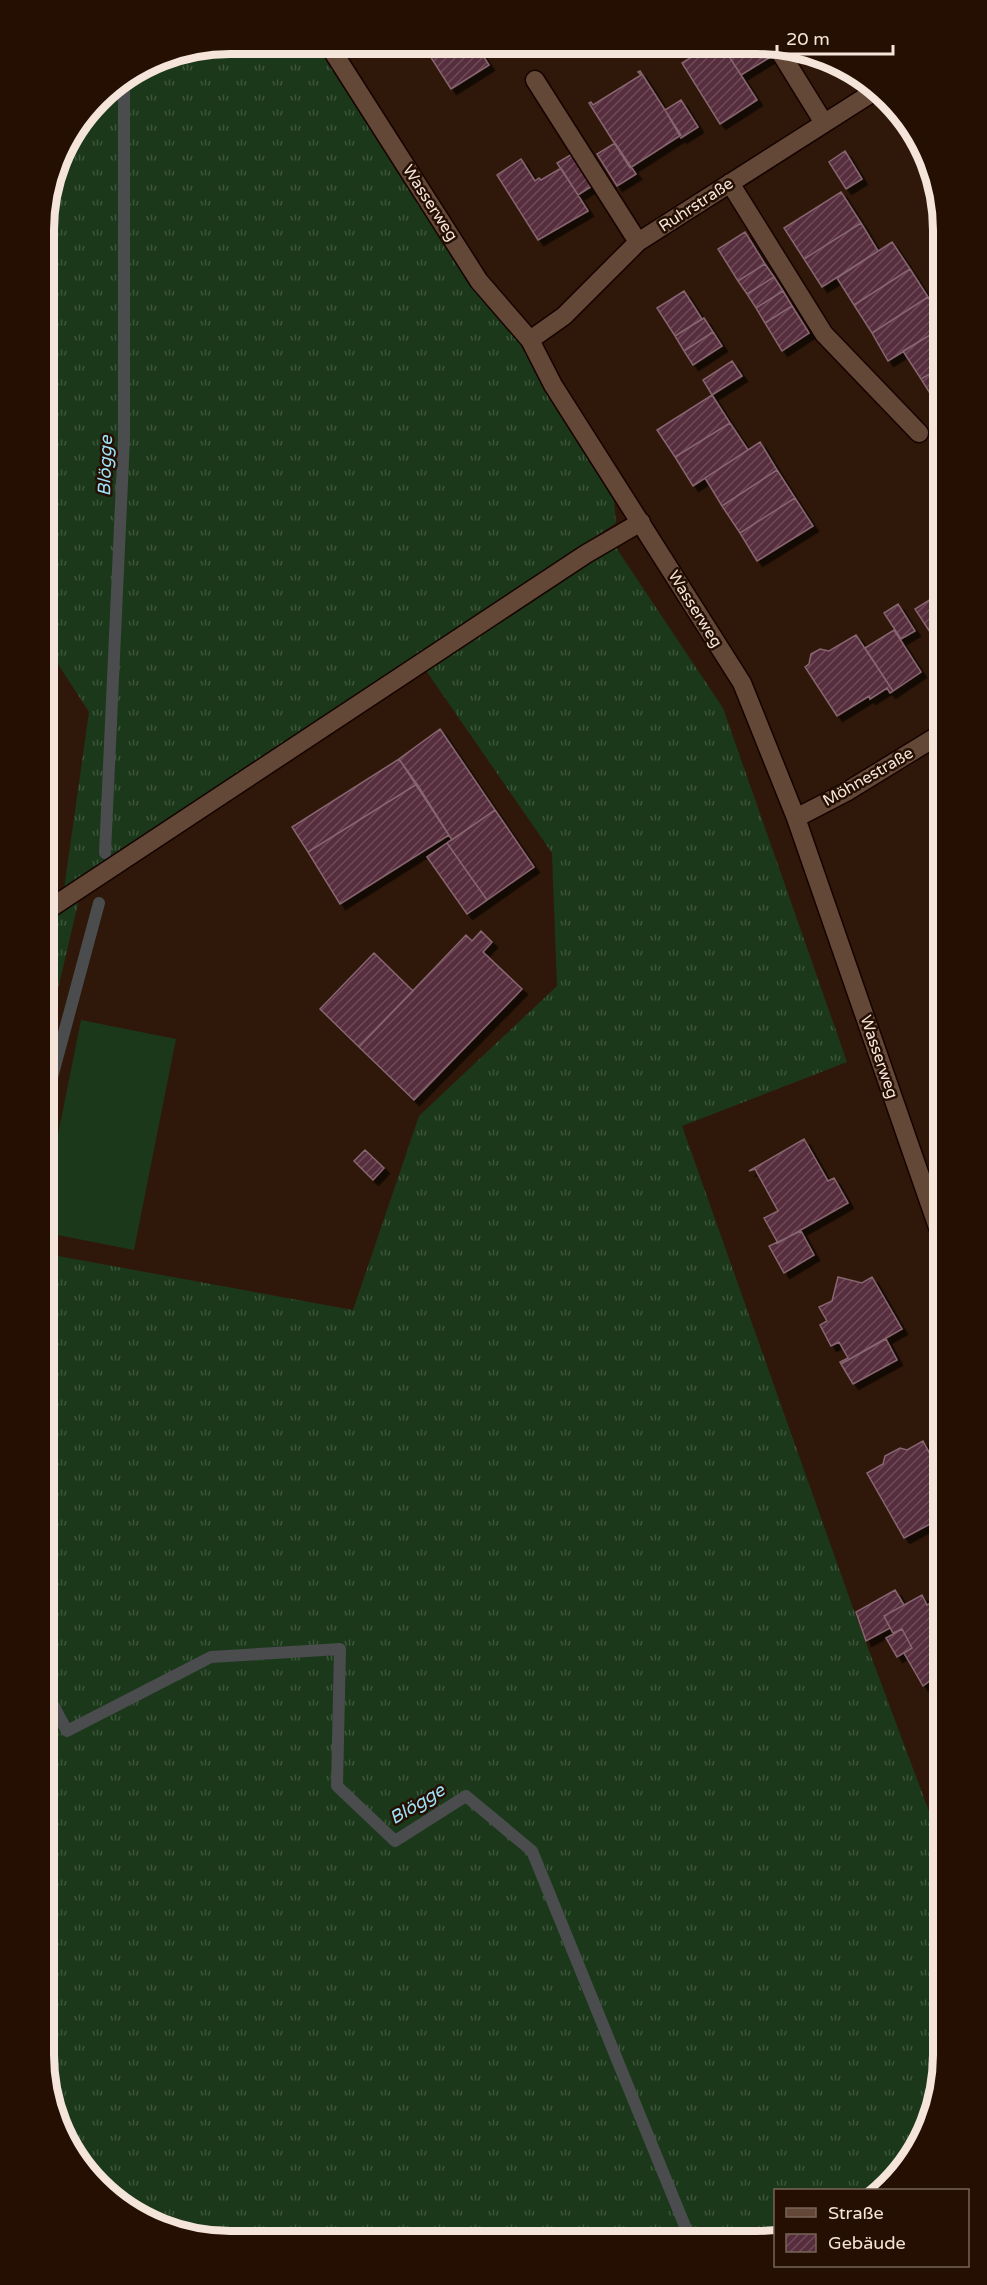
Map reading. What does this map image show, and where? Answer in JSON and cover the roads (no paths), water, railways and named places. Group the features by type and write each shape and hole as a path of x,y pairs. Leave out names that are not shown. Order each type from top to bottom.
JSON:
{"street":[{"name":"Wasserweg","path":"334,54 479,281 530,340 553,385 742,683 796,818 933,1216"},
{"path":"783,56 824,123"},
{"path":"535,80 638,242"},
{"name":"Ruhrstraße","path":"530,340 564,316 638,242 869,95"},
{"path":"730,183 824,334 919,433"},
{"path":"54,906 586,554 641,522"},
{"name":"Möhnestraße","path":"796,818 846,792 933,739"}],"waterway":[{"name":"Blögge","path":"105,853 124,439 124,89"},
{"name":"Blögge","path":"54,1070 99,903"},
{"name":"Blögge","path":"54,1706 67,1731 211,1657 340,1649 337,1786 395,1841 466,1796 532,1851 687,2231"}]}
